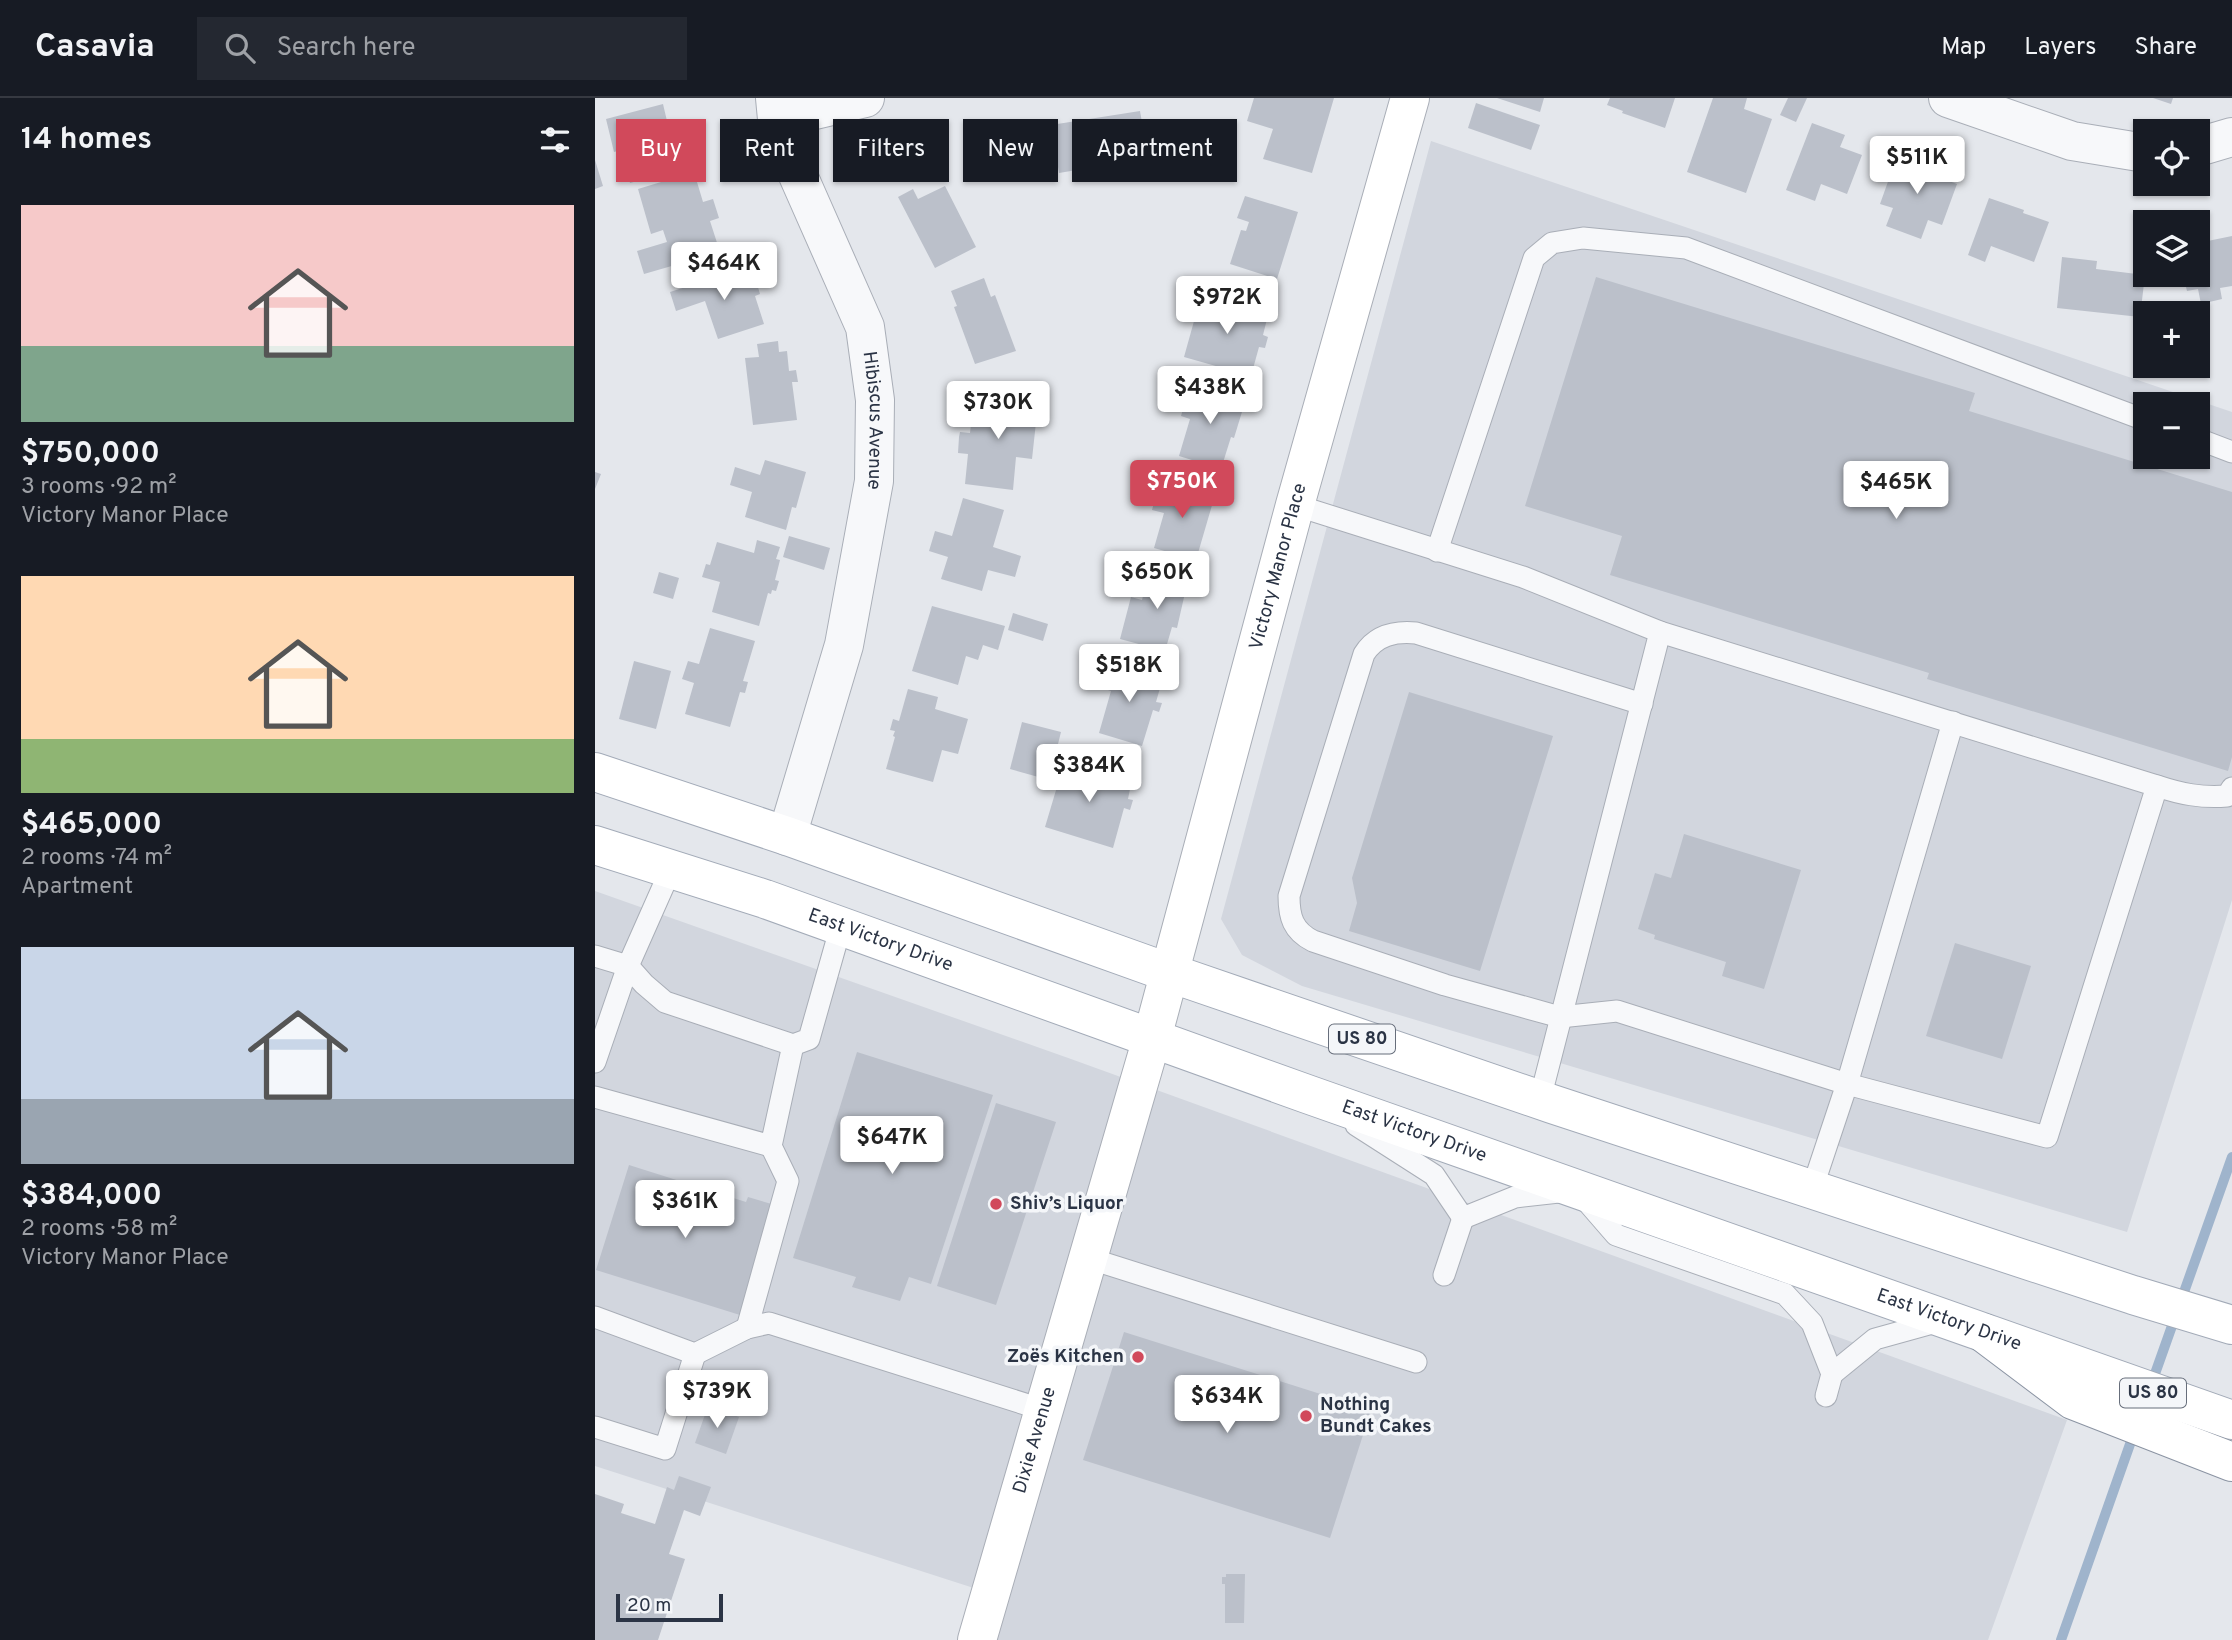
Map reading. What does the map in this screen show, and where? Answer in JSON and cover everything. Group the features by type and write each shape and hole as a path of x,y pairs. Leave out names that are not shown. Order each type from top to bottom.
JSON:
{"main road":[{"name":"Victory Manor Place","path":"1152,1038 1295,506 1410,98"},
{"name":"US 80","path":"595,772 787,836 1170,973 1540,1100 2232,1325"},
{"name":"East Victory Drive","path":"595,845 765,899 1984,1333 2073,1400 2097,1391"},
{"name":"Dixie Avenue","path":"977,1640 1152,1038"},
{"name":"US 80","path":"2097,1391 2218,1415"},
{"path":"2097,1391 2190,1446 2232,1462"}],"street":[{"path":"776,108 865,98"},
{"path":"1948,98 2072,141 2133,151"},
{"name":"Hibiscus Avenue","path":"776,108 797,173 865,327 875,400 874,481 844,645 787,836"},
{"path":"2210,143 2232,137"}],"lane":[{"path":"1437,551 1534,258 1552,243 1583,238 1686,248 2133,415"},
{"path":"2210,444 2232,452"},
{"path":"1295,506 1523,577 1660,632 2186,796 2227,796 2232,788"},
{"path":"1641,704 1416,633 1400,631 1377,640 1364,654 1289,896 1289,909 1296,929 1313,941 1444,985 1560,1017 1617,1011 1847,1084 2047,1136 2157,786"},
{"path":"1540,1100 1660,632"},
{"path":"1812,1189 1847,1084 1953,722"},
{"path":"595,1062 628,966 671,869"},
{"path":"595,956 628,966 665,1002 793,1045 809,1039 841,926"},
{"path":"747,1328 788,1181 771,1146 793,1045"},
{"path":"1307,1094 1434,1175 1462,1218"},
{"path":"595,1097 771,1146"},
{"path":"1462,1218 1515,1197 1577,1189 1616,1235 1785,1294 1811,1322 1832,1374"},
{"path":"1444,1275 1462,1218"},
{"path":"1088,1258 1416,1362"},
{"path":"595,1317 695,1354"},
{"path":"1826,1395 1832,1374 1875,1339 1945,1319"},
{"path":"595,1427 665,1449 695,1354 747,1328 769,1322 1044,1410"}],"shaded area":[{"path":"1431,141 2173,392 2133,392 2133,469 2210,469 2210,405 2232,412 2232,900 2127,1232 1302,986 1242,955 1221,919"},
{"path":"595,891 1071,1059 2067,1420 1988,1640 968,1640 983,1591 595,1466"}],"building":[{"path":"1254,98 1334,98 1312,173 1263,159 1273,129 1247,121"},
{"path":"1497,98 1544,98 1540,112"},
{"path":"1610,98 1675,98 1665,128 1607,105"},
{"path":"1713,98 1747,98 1744,109 1772,119 1746,193 1687,172"},
{"path":"1788,98 1807,98 1796,122 1780,115"},
{"path":"2153,98 2173,98 2171,104"},
{"path":"1476,103 1540,125 1531,150 1468,128"},
{"path":"663,104 667,119 616,119 614,152 606,119"},
{"path":"1140,111 1141,119 1089,119"},
{"path":"1072,122 1072,171 1059,173 1058,167 1058,124"},
{"path":"1812,123 1845,135 1840,147 1862,155 1847,194 1821,184 1815,201 1786,190"},
{"path":"1911,153 1940,163 1936,176 1957,184 1942,225 1928,220 1921,239 1886,226 1893,208 1880,204 1895,162 1906,166"},
{"path":"595,160 603,186 595,189"},
{"path":"661,182 697,182 703,202 713,199 719,218 710,221 720,252 644,274 637,251 667,242 663,230 651,234 638,189"},
{"path":"945,186 976,247 935,268 898,197 913,189 918,199"},
{"path":"1245,196 1298,212 1277,279 1230,264 1241,230 1246,231 1249,222 1237,218"},
{"path":"1989,198 2049,222 2034,262 1991,246 1985,262 1968,255"},
{"path":"2232,236 2232,286 2220,288 2222,299 2210,302 2200,301 2198,289 2187,291 2186,287 2210,287 2210,241"},
{"path":"2062,257 2097,261 2096,269 2133,274 2133,287 2144,287 2142,301 2133,301 2133,316 2057,308"},
{"path":"745,268 751,286 757,284 760,294 755,296 764,324 718,339 705,301 676,311 670,292"},
{"path":"1596,277 1975,393 1969,411 2133,462 2133,469 2157,469 2232,492 2232,757 2228,771 1927,679 1929,673 1610,575 1622,536 1525,506"},
{"path":"984,278 991,297 995,295 1016,351 975,364 954,307 957,306 951,291"},
{"path":"1201,296 1268,315 1263,335 1268,337 1265,348 1259,347 1251,376 1184,357"},
{"path":"778,341 779,352 787,351 789,371 796,370 798,382 792,382 797,420 753,425 745,358 759,357 757,344"},
{"path":"1190,385 1245,402 1221,469 1179,456 1190,419 1181,416"},
{"path":"974,397 1038,404 1032,459 1016,457 1013,490 965,484 968,454 958,453 959,437 960,432 970,433"},
{"path":"765,460 806,472 796,508 792,507 786,530 745,517 752,492 730,485 735,467 760,475"},
{"path":"595,472 601,474 595,489"},
{"path":"1173,483 1215,495 1196,560 1154,548 1164,513 1152,510 1158,488 1170,491"},
{"path":"963,498 1004,510 993,547 1021,556 1015,577 988,570 982,591 941,579 948,557 929,551 935,531 952,536"},
{"path":"789,536 830,548 824,570 783,557"},
{"path":"757,540 780,547 776,559 780,560 775,580 779,581 776,591 768,593 759,626 712,612 720,582 702,577 706,564 710,565 717,542 754,553"},
{"path":"1165,565 1190,571 1177,628 1172,627 1165,651 1120,639 1131,597 1142,600 1146,584 1159,588"},
{"path":"659,572 679,578 673,599 653,593"},
{"path":"932,606 1005,626 998,650 983,645 978,660 966,656 958,685 912,671"},
{"path":"1013,613 1048,624 1043,641 1008,630"},
{"path":"710,628 755,641 743,681 748,682 745,693 740,692 730,727 685,714 694,683 682,679 688,661 699,664"},
{"path":"634,661 671,671 656,729 619,719"},
{"path":"1106,664 1162,681 1156,702 1162,703 1159,712 1153,710 1142,746 1099,733 1111,691 1099,687"},
{"path":"908,689 938,697 935,709 968,719 958,754 942,750 933,782 886,769 895,737 895,731 890,730 893,719 899,721"},
{"path":"1409,692 1553,736 1480,971 1349,931 1357,903 1352,878"},
{"path":"1022,722 1061,732 1049,780 1010,769"},
{"path":"1065,760 1132,779 1128,799 1133,800 1130,810 1124,808 1113,848 1045,827"},
{"path":"1684,834 1801,870 1764,989 1722,976 1726,962 1654,939 1655,935 1638,929 1655,873 1671,878"},
{"path":"1955,943 2031,966 2002,1059 1926,1036"},
{"path":"857,1052 993,1095 931,1284 909,1277 900,1301 852,1287 856,1277 793,1258"},
{"name":"Shiv’s Liquor","path":"996,1103 1056,1122 996,1305 937,1286"},
{"path":"629,1165 746,1202 748,1197 775,1205 740,1315 596,1270"},
{"path":"1124,1332 1371,1410 1330,1538 1083,1460"},
{"path":"708,1406 739,1417 726,1454 695,1443"},
{"path":"679,1476 711,1487 700,1516 684,1510 669,1554 685,1559 658,1640 595,1640 595,1494 624,1504 621,1513 655,1524 667,1487 674,1490"},
{"path":"1226,1574 1245,1574 1244,1623 1225,1623 1225,1584 1222,1584 1222,1577 1226,1577"}],"waterway":[{"path":"2151,1385 2232,1157"},
{"path":"2061,1640 2135,1430"}],"place":[{"name":"Shiv’s Liquor","path":"996,1204"},
{"name":"Zoës Kitchen","path":"1138,1357"},
{"name":"Nothing Bundt Cakes","path":"1306,1416"}]}
